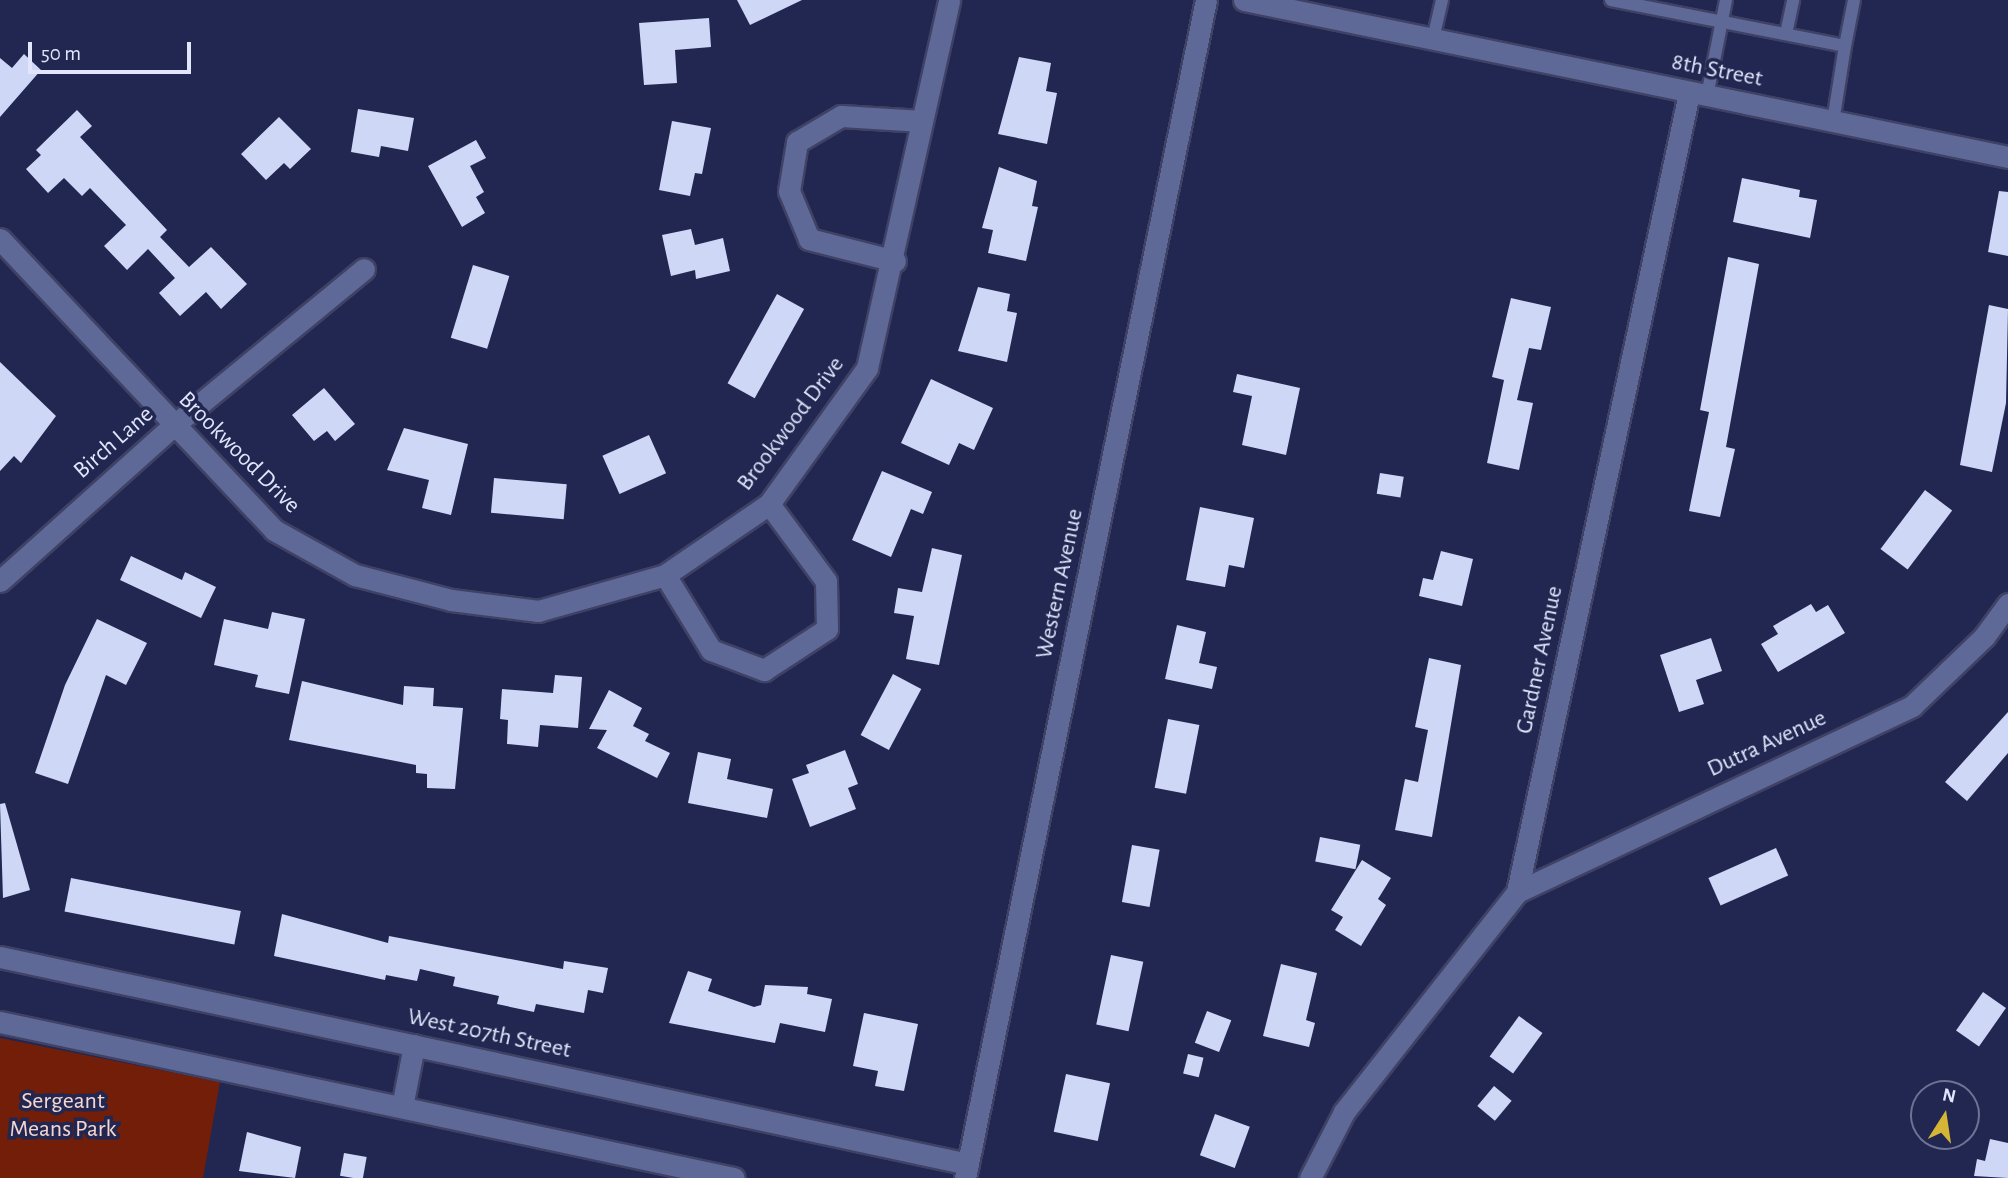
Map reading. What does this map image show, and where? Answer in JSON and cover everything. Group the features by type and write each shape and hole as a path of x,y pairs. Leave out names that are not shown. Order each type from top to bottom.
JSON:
{"street":[{"name":"Brookwood Drive","path":"0,239 173,426 274,530 355,575 451,600 538,611 665,575 769,504 867,368 895,261 949,0"},
{"name":"Western Avenue","path":"966,1171 1206,0"},
{"name":"8th Street","path":"1244,0 2008,157"},
{"name":"Gardner Avenue","path":"1310,1178 1344,1112 1517,892 1698,95"},
{"path":"895,261 809,239 789,191 797,142 841,116 922,121"},
{"name":"Birch Lane","path":"0,581 173,426 364,269"},
{"path":"665,575 711,650 764,670 827,629 826,581 769,504"},
{"name":"Dutra Avenue","path":"1517,892 1912,706 1984,637 2008,604"},
{"name":"West 207th Street","path":"0,957 414,1045 966,1171"},
{"path":"0,1022 734,1178"},
{"path":"402,1107 414,1045"}],"lane":[{"path":"1424,38 1442,0"},
{"path":"1611,0 1845,46"},
{"path":"1698,95 1726,0"},
{"path":"1786,34 1793,0"},
{"path":"1833,122 1854,0"}],"green space":[{"name":"Sergeant Means Park","path":"0,1038 220,1082 203,1178 0,1178"}],"building":[{"path":"737,0 802,0 750,25"},
{"path":"709,18 711,47 675,50 677,83 644,85 639,23"},
{"path":"24,54 41,70 0,117 0,58 12,68"},
{"path":"1019,57 1051,63 1046,91 1057,93 1047,144 998,134"},
{"path":"358,109 414,118 408,151 381,146 379,157 351,152"},
{"path":"77,110 92,126 80,137 167,230 160,237 189,267 211,247 247,284 221,309 206,292 180,316 159,293 175,278 148,249 127,270 104,246 126,225 90,188 82,196 64,178 48,193 26,169 41,155 36,150"},
{"path":"279,117 311,149 290,169 284,163 266,180 241,154"},
{"path":"672,121 711,128 702,174 695,173 690,196 659,190"},
{"path":"476,140 486,158 470,166 484,192 476,197 485,213 462,227 428,166"},
{"path":"999,167 1037,181 1032,206 1038,207 1026,261 988,253 993,230 982,228"},
{"path":"1742,178 1800,190 1799,197 1817,200 1810,238 1733,222"},
{"path":"1999,191 2008,192 2008,256 1988,252"},
{"path":"691,229 695,245 723,238 730,271 696,279 695,270 671,276 662,235"},
{"path":"1728,257 1759,264 1726,447 1735,449 1720,517 1689,511 1709,412 1700,410"},
{"path":"473,265 509,276 487,349 451,338"},
{"path":"978,287 1010,294 1007,311 1017,313 1007,362 958,351"},
{"path":"777,294 804,309 755,398 728,383"},
{"path":"1511,298 1551,307 1541,350 1529,348 1517,400 1533,403 1519,470 1487,463 1504,380 1492,377"},
{"path":"1989,305 2008,309 2006,403 1992,472 1960,465"},
{"path":"0,362 56,416 21,463 14,456 0,471"},
{"path":"1237,374 1300,388 1286,455 1242,445 1252,396 1233,392"},
{"path":"931,379 993,408 974,450 959,443 949,465 901,443"},
{"path":"324,388 355,424 335,441 327,431 314,441 292,415"},
{"path":"404,428 468,444 451,515 422,508 429,480 387,470"},
{"path":"649,435 666,473 619,494 602,456"},
{"path":"882,471 932,492 923,514 911,509 891,557 852,540"},
{"path":"1380,473 1404,477 1400,497 1377,494"},
{"path":"494,478 567,484 564,519 491,513"},
{"path":"1925,490 1952,510 1908,570 1880,549"},
{"path":"1200,507 1254,518 1244,568 1229,565 1225,587 1186,580"},
{"path":"932,548 962,555 939,665 906,659 914,616 894,613 898,588 922,592"},
{"path":"1441,551 1473,559 1462,606 1419,596 1423,578 1433,580"},
{"path":"131,556 182,580 185,572 216,587 201,618 120,580"},
{"path":"1811,604 1816,612 1828,605 1845,633 1778,672 1761,644 1778,634 1773,626"},
{"path":"272,612 305,619 289,694 255,687 258,675 214,665 224,619 268,629"},
{"path":"97,619 147,643 126,685 106,675 68,784 35,773 65,685"},
{"path":"1177,625 1206,632 1199,663 1217,667 1212,689 1165,679"},
{"path":"1711,638 1722,671 1696,680 1704,704 1679,712 1660,655"},
{"path":"1429,658 1461,665 1432,837 1395,830 1405,779 1418,782 1428,730 1415,727"},
{"path":"893,674 921,689 889,750 861,735"},
{"path":"555,675 582,677 578,728 540,725 538,747 507,744 508,720 500,719 502,689 553,693"},
{"path":"302,681 403,705 404,686 434,688 433,706 463,708 455,789 427,788 427,774 416,773 416,765 289,740"},
{"path":"609,690 642,708 633,726 649,734 645,741 670,753 657,778 597,748 607,730 589,729"},
{"path":"2008,712 2008,753 1967,801 1945,782"},
{"path":"1168,719 1199,725 1186,794 1155,788"},
{"path":"845,750 858,784 848,788 856,809 810,827 792,779 809,773 806,765"},
{"path":"698,752 731,759 727,779 773,789 767,818 688,803"},
{"path":"5,803 30,890 3,898 0,804"},
{"path":"1320,837 1360,845 1355,869 1315,862"},
{"path":"1132,845 1160,850 1150,907 1122,902"},
{"path":"1776,848 1788,875 1721,906 1708,878"},
{"path":"1362,860 1391,878 1378,899 1386,905 1361,946 1335,930 1343,917 1331,910"},
{"path":"71,878 241,911 234,944 65,911"},
{"path":"282,914 388,943 389,936 563,969 564,961 608,968 603,993 588,990 584,1013 536,1004 534,1012 497,1004 499,996 453,986 455,977 420,969 417,981 386,975 385,980 274,956"},
{"path":"1111,955 1143,962 1129,1031 1096,1024"},
{"path":"1281,964 1317,973 1306,1020 1315,1023 1309,1047 1263,1036"},
{"path":"688,971 712,979 708,991 754,1007 761,1005 765,985 808,987 807,994 832,999 825,1032 780,1023 775,1043 669,1023"},
{"path":"1983,992 2006,1008 1979,1047 1956,1031"},
{"path":"1207,1011 1231,1020 1219,1052 1195,1043"},
{"path":"864,1013 918,1024 904,1091 875,1086 878,1071 853,1066"},
{"path":"1519,1016 1542,1033 1513,1073 1490,1056"},
{"path":"1188,1054 1204,1058 1199,1077 1183,1073"},
{"path":"1066,1074 1110,1083 1098,1141 1054,1132"},
{"path":"1494,1086 1512,1101 1495,1121 1477,1106"},
{"path":"1215,1114 1250,1127 1235,1168 1200,1155"},
{"path":"247,1132 301,1147 295,1178 239,1171"},
{"path":"1990,1139 2008,1143 2008,1178 1974,1176 1977,1159 1985,1161"},
{"path":"344,1153 367,1157 363,1178 340,1176"}]}
